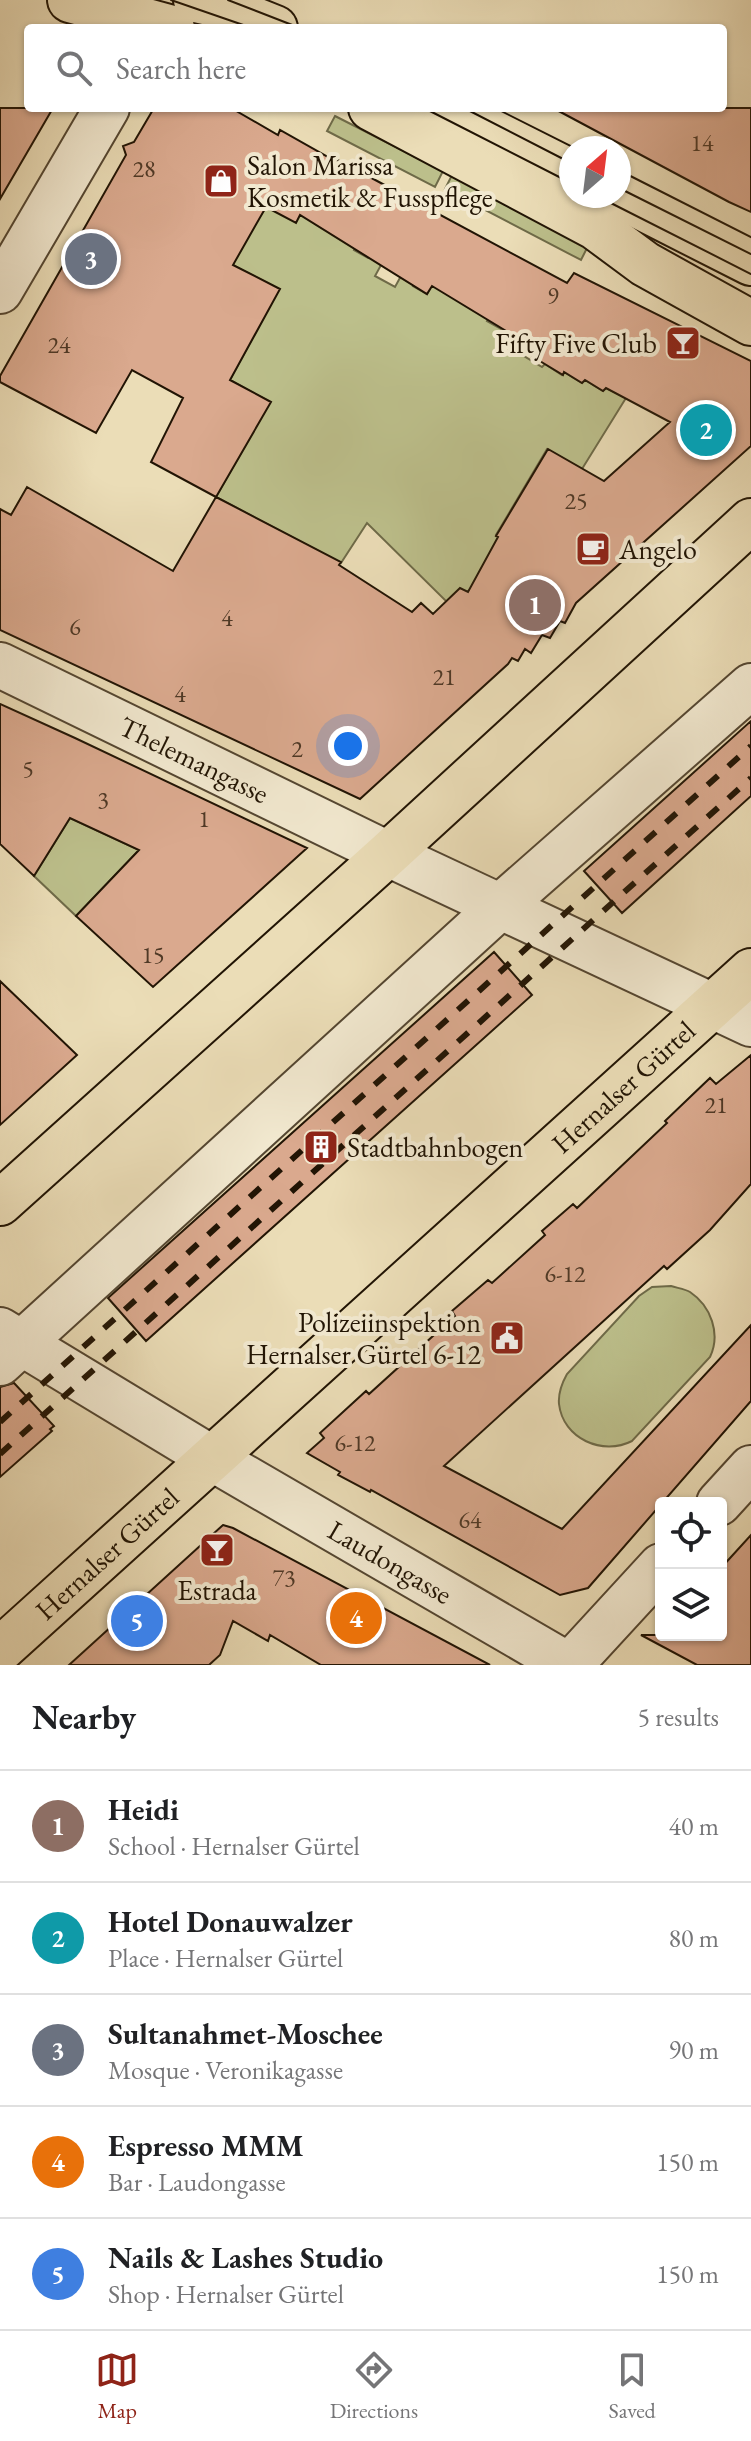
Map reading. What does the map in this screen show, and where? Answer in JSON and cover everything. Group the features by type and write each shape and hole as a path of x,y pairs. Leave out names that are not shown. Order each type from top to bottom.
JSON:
{"main road":[{"path":"70,0 163,20"},
{"path":"196,0 218,5 265,24"},
{"path":"379,112 595,227 645,264 751,323"},
{"path":"452,112 559,166"},
{"path":"631,202 751,263"},
{"path":"0,1203 388,854 751,521"},
{"name":"Hernalser Gürtel","path":"0,1650 213,1459 732,1014 751,971"}],"street":[{"path":"0,291 105,112"},
{"name":"Thelemangasse","path":"0,665 388,854"},
{"path":"213,1459 7,1345 751,686"},
{"name":"Hernalser Gürtel","path":"388,854 732,1014"},
{"name":"Laudongasse","path":"213,1459 569,1665"},
{"path":"724,1497 751,1468"},
{"path":"569,1665 658,1569"}],"green space":[{"path":"335,116 443,171 435,187 327,131"},
{"path":"452,175 589,244 581,260 445,189"},
{"path":"273,196 301,213 360,238 354,250 368,258 374,247 387,254 375,276 395,287 407,265 420,273 413,286 427,294 434,281 493,310 487,321 501,329 508,317 532,338 524,356 542,367 545,364 562,375 564,372 582,383 585,380 603,391 606,388 626,398 582,469 547,449 496,535 510,543 468,592 451,606 367,523 341,563 216,497 270,402 230,380 279,289 151,223 242,205 261,215"},
{"path":"70,818 139,850 76,916 34,876"},
{"path":"671,1286 690,1292 704,1305 714,1330 710,1357 632,1441 609,1446 586,1441 568,1427 562,1416 559,1396 567,1374 639,1296 652,1287"}],"building":[{"path":"0,108 51,112 0,199"},
{"path":"727,108 751,108 751,212 631,150 631,136 605,136 560,112 727,112"},
{"path":"152,112 238,112 278,135 280,130 567,283 574,273 751,361 751,446 576,603 565,623 560,621 550,638 542,635 531,653 525,649 518,661 512,658 360,799 0,630 0,509 11,515 27,487 173,571 216,497 151,462 183,398 132,370 96,433 0,382 0,376 126,155 123,146 134,142","holes":["266,207 296,223 300,215 427,294 432,286 529,345 525,352 563,375 564,372 582,383 585,380 603,391 606,388 670,422 604,481 548,449 496,536 468,592 460,588 433,614 421,603 412,612 339,565 341,562 216,497 271,402 230,380 280,289 233,265"]},
{"path":"0,704 307,848 153,987 76,916 139,850 70,818 34,876 0,844"},
{"path":"751,721 751,796 622,913 584,871"},
{"name":"Stadtbahnbogen","path":"494,952 532,995 146,1341 108,1298"},
{"path":"0,981 77,1055 0,1125"},
{"path":"751,1055 751,1184 710,1230 667,1269 664,1266 444,1466 562,1529 751,1325 751,1401 667,1497 655,1497 655,1511 588,1588 560,1595 371,1490 338,1475 340,1472 307,1453 324,1438 320,1433 366,1391 369,1394 455,1316 452,1311 488,1280 492,1283 545,1235 542,1231 573,1204 577,1208 710,1078 716,1084"},
{"path":"14,1383 54,1426 0,1477 0,1387"},
{"path":"223,1525 490,1665 321,1665 270,1635 268,1641 233,1621 220,1655 209,1665 69,1665"},
{"path":"751,1535 751,1665 697,1665 641,1635 655,1635 655,1641 727,1641 727,1561"}],"tram line":[{"path":"171,0 240,24"},
{"path":"228,0 290,24"},
{"path":"432,112 559,177"},
{"path":"472,112 559,157"},
{"path":"631,194 751,254"},
{"path":"621,208 751,274"}],"railway":[{"path":"0,1422 751,746"},
{"path":"0,1454 751,778"}],"place":[{"name":"Salon Marissa Kosmetik & Fusspflege","path":"221,181"},
{"name":"Sultanahmet-Moschee","path":"91,259"},
{"name":"Fifty Five Club","path":"683,343"},
{"name":"Hotel Donauwalzer","path":"706,430"},
{"name":"Angelo","path":"593,549"},
{"name":"Heidi","path":"535,605"},
{"name":"Stadtbahnbogen","path":"321,1147"},
{"name":"Polizeiinspektion Hernalser Gürtel 6-12","path":"507,1338"},
{"name":"Estrada","path":"217,1550"},
{"name":"Espresso MMM","path":"356,1618"},
{"name":"Nails & Lashes Studio","path":"137,1621"}]}
